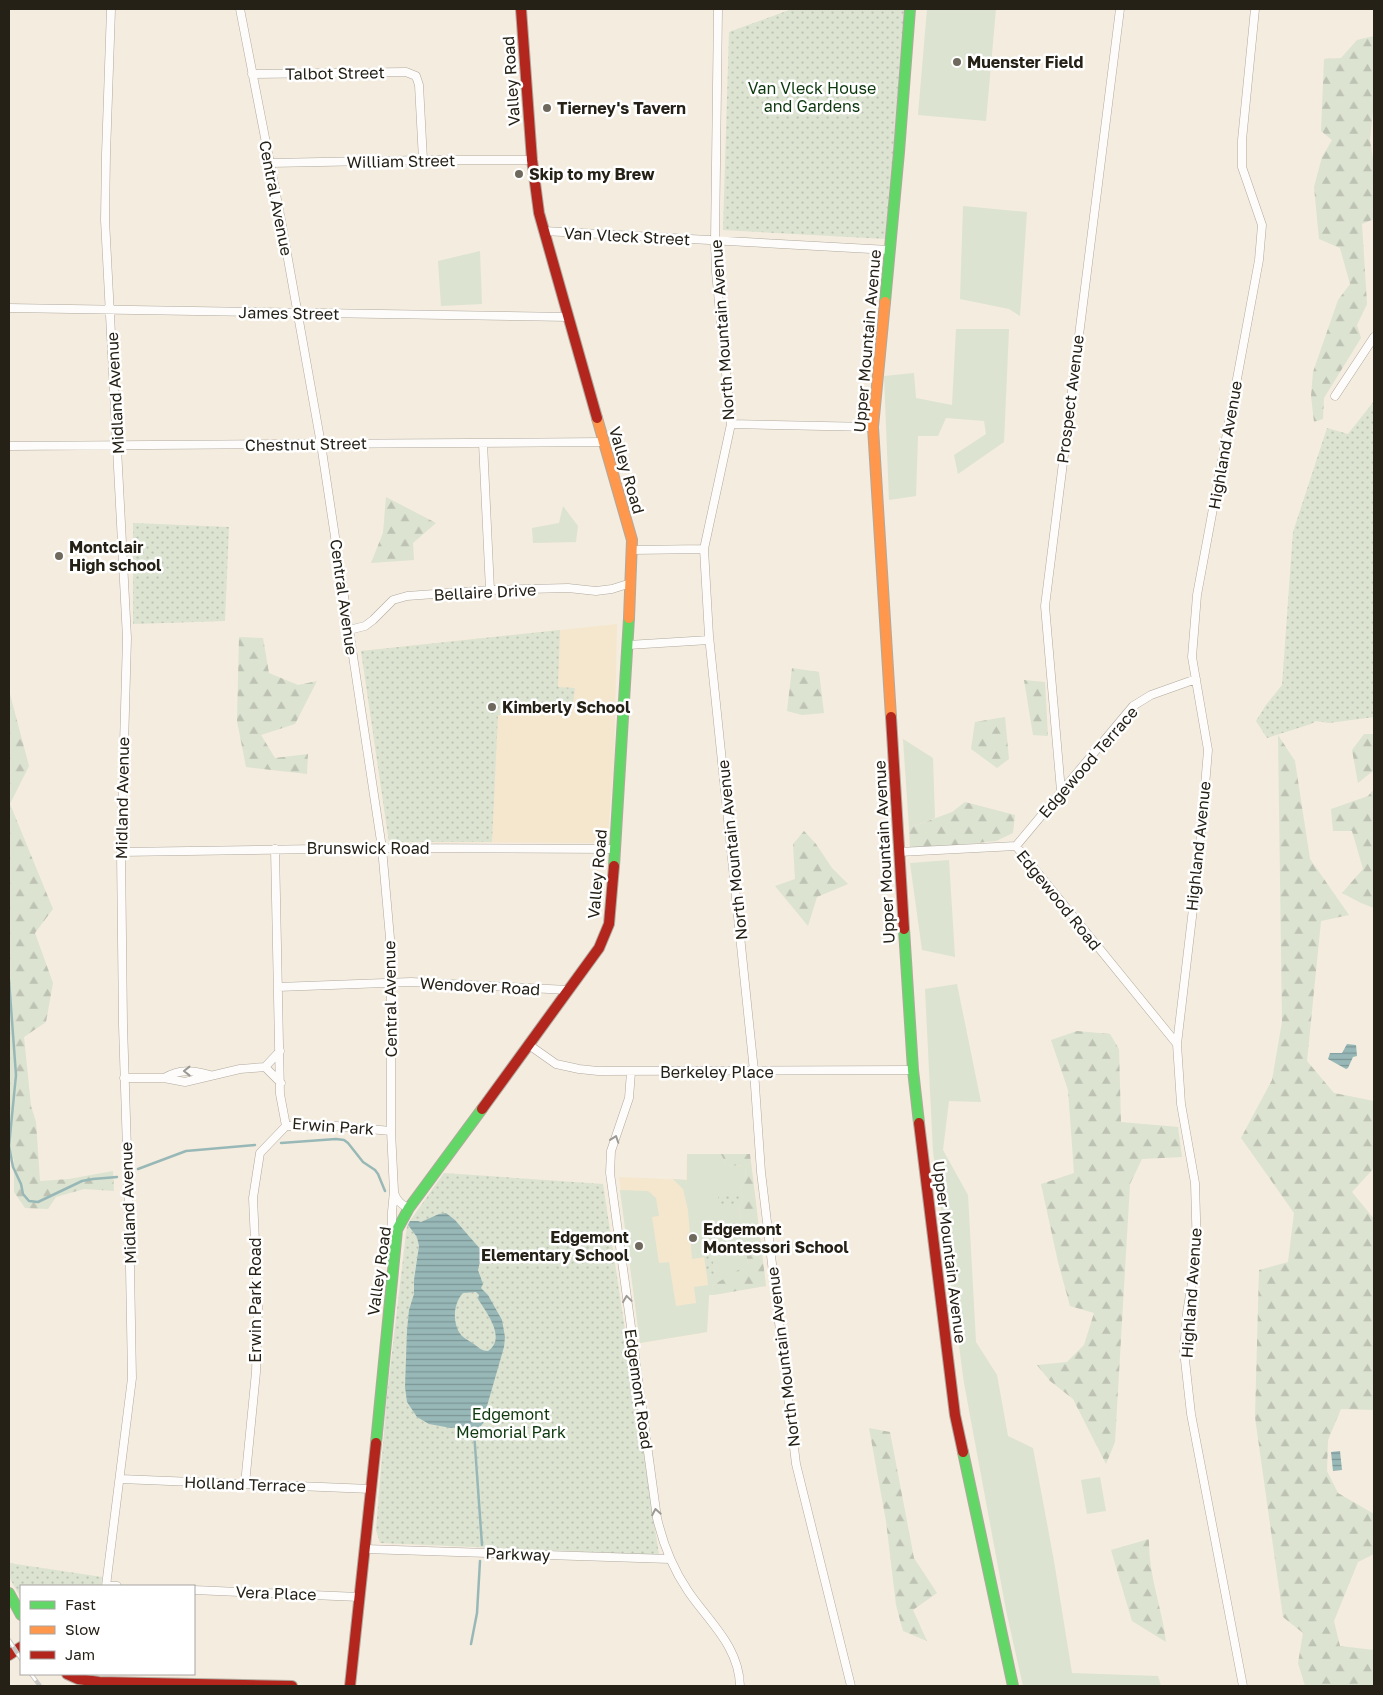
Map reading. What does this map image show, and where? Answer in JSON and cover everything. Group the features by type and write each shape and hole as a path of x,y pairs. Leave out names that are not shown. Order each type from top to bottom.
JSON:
{"main road":[{"name":"Valley Road","path":"350,1686 396,1236 402,1219 409,1208 605,938 611,908 628,645 632,540 539,213 532,160 521,9"},
{"name":"Upper Mountain Avenue","path":"910,9 873,427 899,852 913,1070 955,1416 1013,1686"},
{"path":"9,1594 20,1613"},
{"path":"9,1655 20,1648"},
{"path":"69,1675 78,1679 99,1678 292,1686"}],"street":[{"name":"Midland Avenue","path":"106,1585 132,1378 124,1078 121,852 126,638 118,446 105,220 111,9"},
{"name":"Central Avenue","path":"240,9 321,444 382,848 392,983 391,1131 394,1191 392,1226 396,1236"},
{"name":"North Mountain Avenue","path":"718,9 715,241 716,272 731,424 704,549 709,640 754,1071 761,1172 796,1464 851,1686"},
{"name":"Prospect Avenue","path":"1061,791 1045,606 1120,9"},
{"name":"Highland Avenue","path":"1243,1686 1191,1414 1184,1351 1187,1313 1197,1252 1195,1183 1181,1104 1176,1044 1199,858 1208,750 1192,657 1197,595 1259,260 1262,225 1242,167 1242,140 1255,9"},
{"name":"Talbot Street","path":"252,74 406,72 416,76 419,85 423,160"},
{"name":"William Street","path":"270,164 423,160 532,160"},
{"name":"Van Vleck Street","path":"544,231 889,250"},
{"name":"James Street","path":"9,308 569,317"},
{"path":"1335,396 1374,337"},
{"path":"731,424 873,427"},
{"name":"Chestnut Street","path":"9,446 604,442"},
{"path":"483,443 490,590"},
{"path":"633,550 704,549"},
{"name":"Bellaire Drive","path":"349,630 365,626 393,600 407,596 490,590 568,588 596,591 612,589 631,583"},
{"path":"628,645 709,640"},
{"name":"Edgewood Terrace","path":"1016,846 1133,706 1151,695 1196,679"},
{"name":"Edgewood Road","path":"899,852 1016,846 1176,1044"},
{"name":"Brunswick Road","path":"121,852 382,848 615,849"},
{"name":"Erwin Park","path":"275,849 280,1094 286,1126 336,1126 391,1131"},
{"name":"Wendover Road","path":"392,983 411,982 569,990"},
{"path":"278,987 392,983"},
{"name":"Berkeley Place","path":"529,1045 550,1061 563,1066 598,1071 913,1070"},
{"path":"124,1078 164,1078 182,1083 249,1067 265,1066 280,1051"},
{"path":"265,1066 281,1083"},
{"path":"164,1078 183,1070 211,1076"},
{"name":"Edgemont Road","path":"631,1072 630,1098 611,1152 610,1173 654,1501 660,1533 670,1559 686,1589 728,1644 738,1668 740,1686"},
{"name":"Erwin Park Road","path":"245,1484 256,1372 258,1307 253,1198 260,1153 286,1126"},
{"path":"394,1191 398,1202 409,1208"},
{"name":"Holland Terrace","path":"120,1479 371,1489"},
{"name":"Parkway","path":"365,1549 670,1559"},
{"name":"Vera Place","path":"195,1590 359,1597"}],"shaded area":[{"name":"Kimberly School","path":"617,624 614,764 607,843 389,842 361,651"},
{"name":"Edgemont Montessori School","path":"687,1154 750,1154 766,1286 709,1295 707,1332 640,1343 619,1177 686,1180"}],"green space":[{"name":"Van Vleck House and Gardens","path":"792,9 905,9 886,239 723,230 729,32"},
{"name":"Muenster Field","path":"927,9 996,9 986,121 918,115"},
{"path":"1374,36 1374,102 1370,140 1374,164 1374,219 1362,224 1367,304 1357,325 1361,338 1324,398 1323,419 1314,422 1311,396 1313,372 1338,300 1350,284 1340,248 1319,239 1314,187 1322,157 1332,140 1321,131 1324,59 1341,58 1357,40"},
{"path":"963,206 1027,212 1020,316 1009,309 960,299"},
{"path":"480,251 482,304 441,306 438,261"},
{"path":"956,329 1009,329 1004,442 958,474 954,455 986,434 984,421 946,418 938,436 918,436 916,496 889,500 884,376 914,373 916,398 952,405"},
{"path":"1374,401 1374,717 1329,723 1316,721 1267,738 1256,721 1282,685 1293,532 1327,428 1348,434"},
{"path":"386,497 436,523 413,543 414,560 371,563 383,533"},
{"path":"563,506 578,526 576,542 533,543 532,528 559,523"},
{"path":"133,523 229,527 225,621 133,624"},
{"path":"560,630 558,687 575,688 572,713 498,715 492,842 389,842 361,651"},
{"path":"239,637 263,638 269,673 298,685 317,681 295,724 261,735 275,758 308,754 307,774 246,767 237,721"},
{"path":"792,668 819,672 824,713 802,715 787,711"},
{"path":"1024,680 1045,682 1048,736 1033,735"},
{"path":"9,682 10,694 29,766 10,804 53,909 35,933 53,983 46,1022 24,1037 31,1106 36,1122 40,1181 69,1179 113,1171 114,1191 84,1189 56,1197 48,1209 25,1208 14,1192 14,1159 9,1157"},
{"path":"1005,717 1009,759 997,768 971,749 975,722"},
{"path":"1364,734 1374,734 1374,770 1358,783 1352,750"},
{"path":"1278,735 1295,761 1310,859 1349,915 1321,921 1307,1061 1334,1093 1374,1101 1374,1168 1352,1192 1374,1219 1374,1410 1341,1409 1328,1440 1327,1471 1338,1493 1374,1514 1374,1554 1358,1562 1334,1621 1340,1646 1374,1650 1374,1686 1305,1686 1298,1663 1303,1633 1283,1617 1255,1417 1259,1270 1288,1262 1294,1213 1241,1138 1272,1080 1282,1022"},
{"path":"903,739 933,758 935,818 909,828"},
{"path":"1374,789 1374,908 1342,893 1363,869 1352,831 1333,831 1331,809 1368,796"},
{"path":"965,802 1015,815 1013,833 996,841 910,850 909,828 952,812"},
{"path":"804,831 816,844 832,868 848,884 817,897 808,926 775,886 795,879 793,844"},
{"path":"949,860 955,957 922,950 910,863"},
{"path":"957,984 981,1102 949,1101 943,1150 968,1195 976,1342 997,1375 1008,1436 1033,1448 1072,1673 1158,1676 1161,1686 1023,1686 1006,1610 964,1383 933,1151 925,989"},
{"path":"1077,1031 1110,1034 1119,1049 1121,1122 1178,1127 1182,1157 1142,1159 1130,1184 1115,1442 1106,1464 1073,1399 1050,1381 1037,1365 1067,1362 1084,1345 1094,1313 1070,1306 1041,1184 1074,1173 1068,1090 1051,1040"},
{"name":"Edgemont Montessori School","path":"687,1154 721,1154 727,1166 745,1165 746,1180 740,1187 743,1200 739,1208 748,1265 712,1286 714,1295 709,1295 707,1332 640,1343 620,1190 648,1191 656,1198 659,1216 652,1217 659,1263 669,1262 676,1306 696,1303 694,1287 708,1285 707,1276 715,1274 712,1256 692,1259 688,1210 683,1189 673,1179 687,1180"},
{"path":"721,1154 750,1154 766,1286 714,1295 712,1286 748,1264 739,1208 743,1200 740,1187 746,1180 745,1165 727,1166"},
{"name":"Edgemont Memorial Park","path":"444,1173 603,1184 659,1555 380,1543 376,1530 387,1395 407,1225"},
{"path":"739,1194 739,1204 718,1205 718,1195"},
{"path":"712,1255 715,1275 707,1276 704,1257"},
{"path":"869,1428 890,1432 914,1558 937,1593 913,1610 927,1641 903,1631 896,1605 886,1521"},
{"path":"1100,1477 1106,1511 1087,1514 1081,1480"},
{"path":"1149,1539 1153,1578 1166,1642 1132,1621 1111,1550"},
{"path":"9,1563 102,1577 101,1585 20,1585 20,1596 9,1577"}],"water":[{"path":"1347,1044 1356,1045 1357,1056 1353,1057 1346,1069 1328,1059 1330,1053 1342,1053"},
{"path":"446,1213 455,1220 481,1250 478,1270 483,1284 481,1288 488,1295 502,1320 505,1337 484,1422 474,1435 468,1426 451,1428 429,1424 417,1417 407,1402 405,1387 407,1330 409,1310 414,1294 419,1246 417,1237 408,1225 410,1221 421,1222","holes":["476,1292 479,1295 478,1299 490,1318 495,1332 496,1339 488,1351 481,1349 461,1335 455,1319 457,1303 463,1293"]},
{"path":"1340,1451 1342,1470 1333,1471 1331,1452"}],"waterway":[{"path":"9,980 16,1075 9,1146 13,1167 21,1184 23,1194 29,1201 38,1202 82,1181 117,1177"},
{"path":"281,1143 344,1140 363,1162 375,1170 385,1191"},
{"path":"138,1169 186,1151 255,1145"},
{"path":"474,1432 482,1545"},
{"path":"471,1644 477,1613 480,1561"}],"railway":[{"path":"9,1640 20,1657"},
{"path":"32,1675 40,1686"}],"traffic: fast":[{"path":"885,302 910,9"},
{"path":"614,866 629,618"},
{"path":"904,929 913,1070 919,1123"},
{"path":"376,1443 397,1230 409,1208 482,1109"},
{"path":"963,1452 1013,1686"},
{"path":"9,1593 20,1613"}],"traffic: slow":[{"path":"885,302 873,427 891,717"},
{"path":"597,418 632,540 629,618"}],"traffic: jam":[{"path":"521,9 532,160 539,213 597,418"},
{"path":"891,717 904,929"},
{"path":"482,1109 599,948 609,924 614,866"},
{"path":"919,1123 955,1415 963,1452"},
{"path":"350,1686 376,1443"},
{"path":"9,1655 20,1648"},
{"path":"69,1675 78,1679 99,1682 292,1686"}],"place":[{"name":"Muenster Field","path":"957,62"},
{"name":"Tierney's Tavern","path":"547,108"},
{"name":"Skip to my Brew","path":"519,174"},
{"name":"Montclair High school","path":"59,556"},
{"name":"Kimberly School","path":"492,707"},
{"name":"Edgemont Montessori School","path":"693,1238"},
{"name":"Edgemont Elementary School","path":"639,1246"}]}
